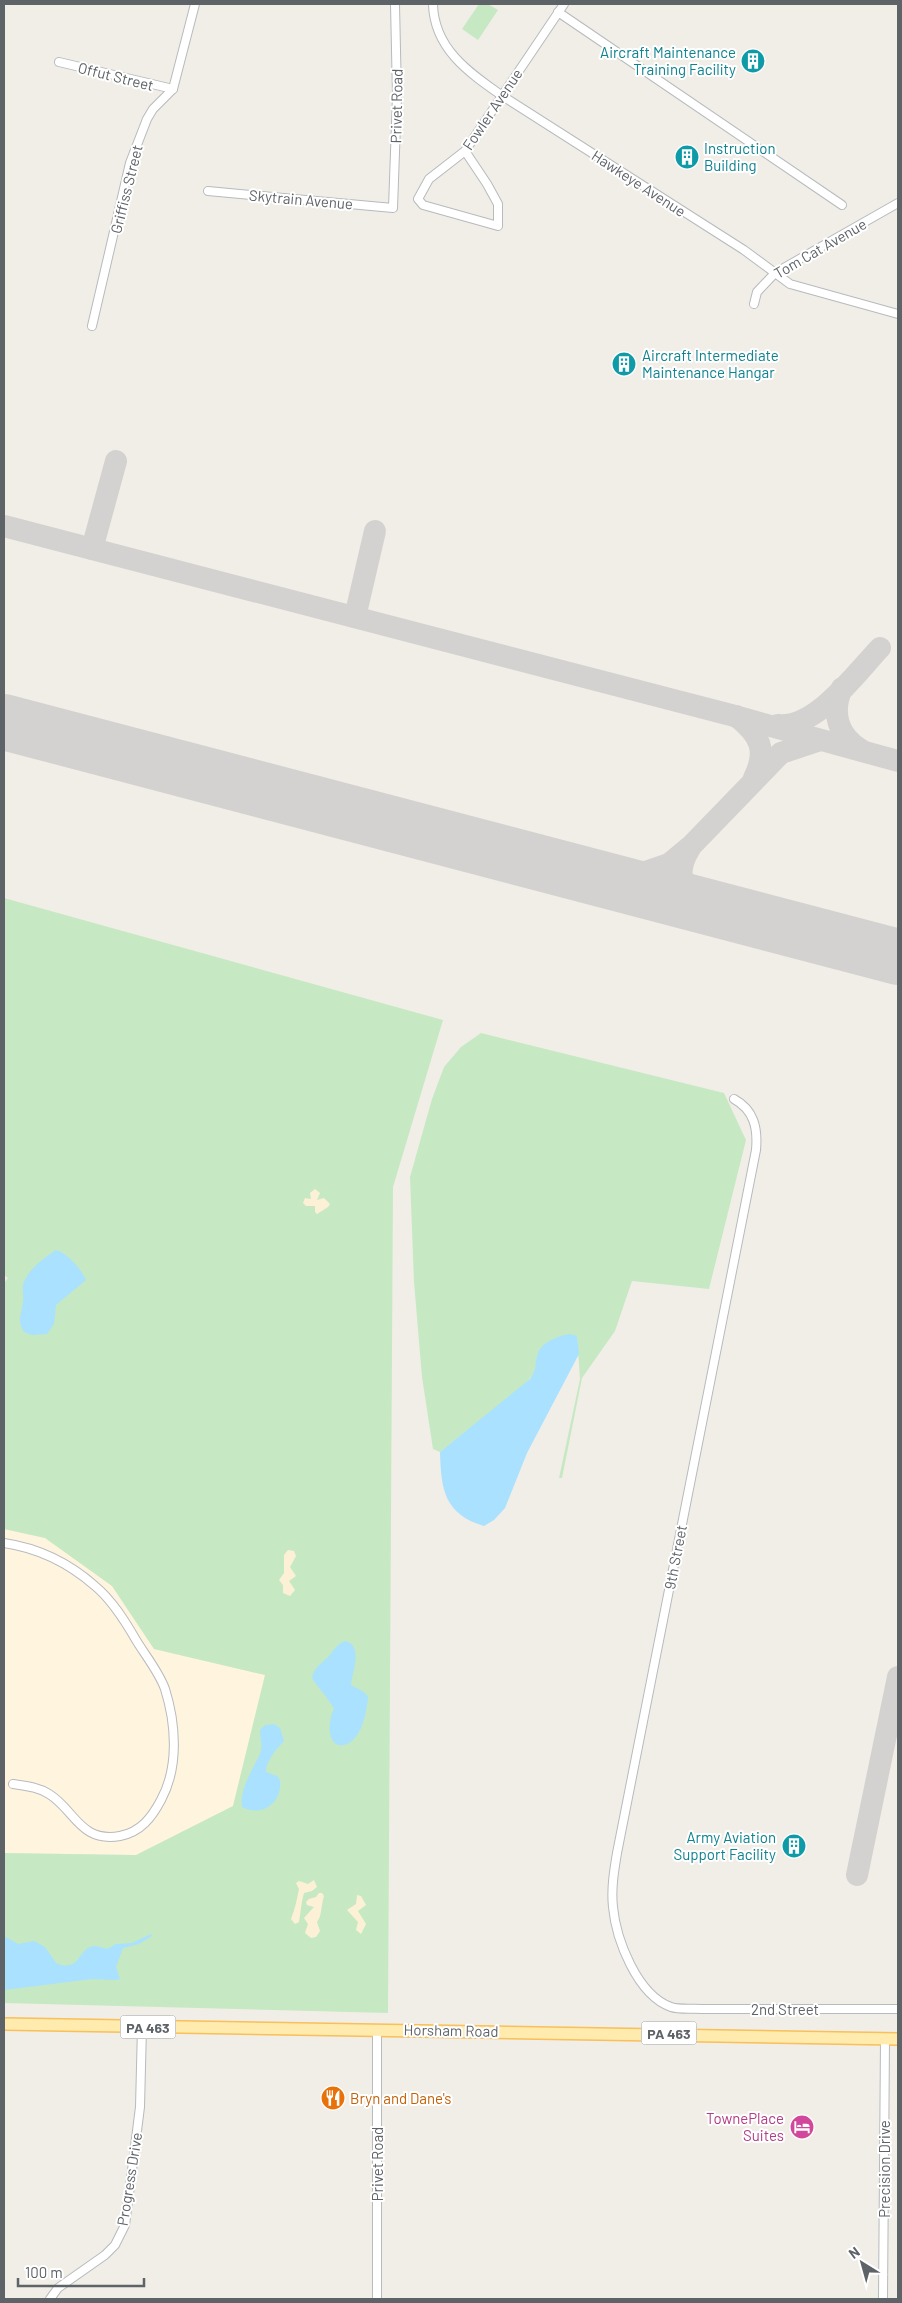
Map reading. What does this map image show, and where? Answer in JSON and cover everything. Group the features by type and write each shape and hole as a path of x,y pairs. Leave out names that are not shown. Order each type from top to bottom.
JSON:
{"main road":[{"name":"Horsham Road","path":"4,2024 898,2039"}],"street":[{"path":"173,89 195,4"},
{"name":"Privet Road","path":"393,208 397,96 395,4"},
{"name":"Hawkeye Avenue","path":"434,4 438,30 451,55 468,72 744,250 775,273"},
{"name":"Fowler Avenue","path":"465,151 498,204 498,226 422,205 418,200 428,178 445,168 465,151 564,4"},
{"path":"558,12 842,205"},
{"name":"Offut Street","path":"59,62 173,89"},
{"name":"Griffiss Street","path":"92,326 130,163 146,119 173,89"},
{"name":"Skytrain Avenue","path":"208,191 393,208"},
{"name":"Tom Cat Avenue","path":"754,304 757,292 775,273 898,203"},
{"path":"775,273 790,284 898,314"},
{"name":"9th Street","path":"671,2007 649,1990 633,1971 628,1961 614,1914 613,1882 756,1150 756,1127 753,1118 744,1105 734,1099"},
{"path":"4,1542 23,1546 63,1562 96,1586 121,1615 164,1688 174,1727 174,1754 167,1789 153,1815 140,1828 121,1836 102,1836 84,1829 50,1794 35,1787 13,1784"},
{"name":"2nd Street","path":"671,2007 702,2009 898,2010"},
{"name":"Progress Drive","path":"50,2299 58,2288 105,2255 115,2245 124,2225 140,2107 142,2026"},
{"name":"Privet Road","path":"377,2029 377,2299"},
{"name":"Precision Drive","path":"883,2299 885,2039"}],"shaded area":[{"path":"4,1529 45,1538 112,1586 154,1649 265,1675 233,1806 136,1855 4,1853"}],"green space":[{"path":"479,4 488,4 498,10 478,40 462,29"},
{"path":"4,898 443,1020 393,1187 388,2013 4,2003 4,1853 136,1855 233,1806 265,1675 154,1649 112,1586 45,1538 4,1529 4,1283 8,1278 4,1275"},
{"path":"481,1033 724,1093 746,1140 709,1289 632,1281 615,1331 582,1378 562,1478 559,1478 580,1379 577,1336 537,1355 536,1366 532,1375 519,1390 440,1452 433,1449 422,1377 414,1282 410,1177 432,1099 444,1067 461,1047"}],"sand":[{"path":"315,1189 320,1193 317,1200 324,1198 330,1204 317,1214 315,1206 306,1206 303,1203 305,1198 311,1199 310,1193"},
{"path":"288,1550 294,1551 296,1556 290,1567 296,1576 289,1581 295,1590 290,1596 283,1593 283,1585 279,1580 284,1573 284,1555"},
{"path":"314,1880 317,1887 312,1891 304,1893 299,1922 295,1924 291,1919 299,1889 296,1883 299,1881 308,1884"},
{"path":"319,1893 322,1893 324,1896 320,1917 317,1922 320,1931 316,1937 311,1938 305,1933 308,1924 304,1918 314,1907 307,1905 306,1902 316,1897"},
{"path":"357,1895 361,1896 366,1905 358,1911 366,1924 361,1934 356,1930 358,1922 347,1910 356,1904"}],"water":[{"path":"56,1250 74,1262 86,1280 56,1305 54,1324 47,1334 32,1335 24,1332 20,1324 23,1285 32,1269"},
{"path":"570,1334 577,1336 579,1354 527,1453 505,1508 494,1520 484,1526 460,1515 447,1498 444,1489 440,1452 530,1379 535,1369 539,1351 546,1343 560,1336"},
{"path":"345,1641 351,1644 356,1654 351,1685 364,1692 368,1697 365,1716 357,1735 354,1740 342,1745 333,1741 331,1735 330,1722 334,1709 312,1678 317,1668"},
{"path":"274,1724 280,1728 284,1741 270,1759 266,1772 277,1776 280,1780 278,1795 270,1806 257,1811 249,1810 242,1807 242,1800 250,1773 261,1751 260,1730 265,1725"},
{"path":"151,1934 152,1936 139,1944 123,1948 116,1967 120,1979 92,1979 4,1990 4,1938 6,1937 18,1944 34,1941 45,1947 56,1963 70,1965 89,1947 96,1946 107,1949 116,1944 132,1943"}],"taxiway":[{"path":"92,549 116,461"},
{"path":"4,526 731,715 898,761"},
{"path":"355,617 375,531"},
{"path":"778,725 792,724 807,718 821,709 880,648"},
{"path":"842,688 837,706 839,723 847,738 861,750"},
{"path":"736,716 751,730 759,744 761,751 760,759 754,778"},
{"path":"4,719 10,724"},
{"path":"598,878 640,874 669,864 692,845 781,753 820,740"},
{"path":"690,848 685,857 681,872 689,892 702,905"},
{"path":"857,1875 898,1677"}],"runway":[{"path":"4,722 898,957"}],"place":[{"name":"Aircraft Maintenance Training Facility","path":"753,61"},
{"name":"Instruction Building","path":"687,157"},
{"name":"Aircraft Intermediate Maintenance Hangar","path":"624,364"},
{"name":"Army Aviation Support Facility","path":"794,1846"},
{"name":"Bryn and Dane's","path":"333,2098"},
{"name":"TownePlace Suites","path":"802,2127"}]}
